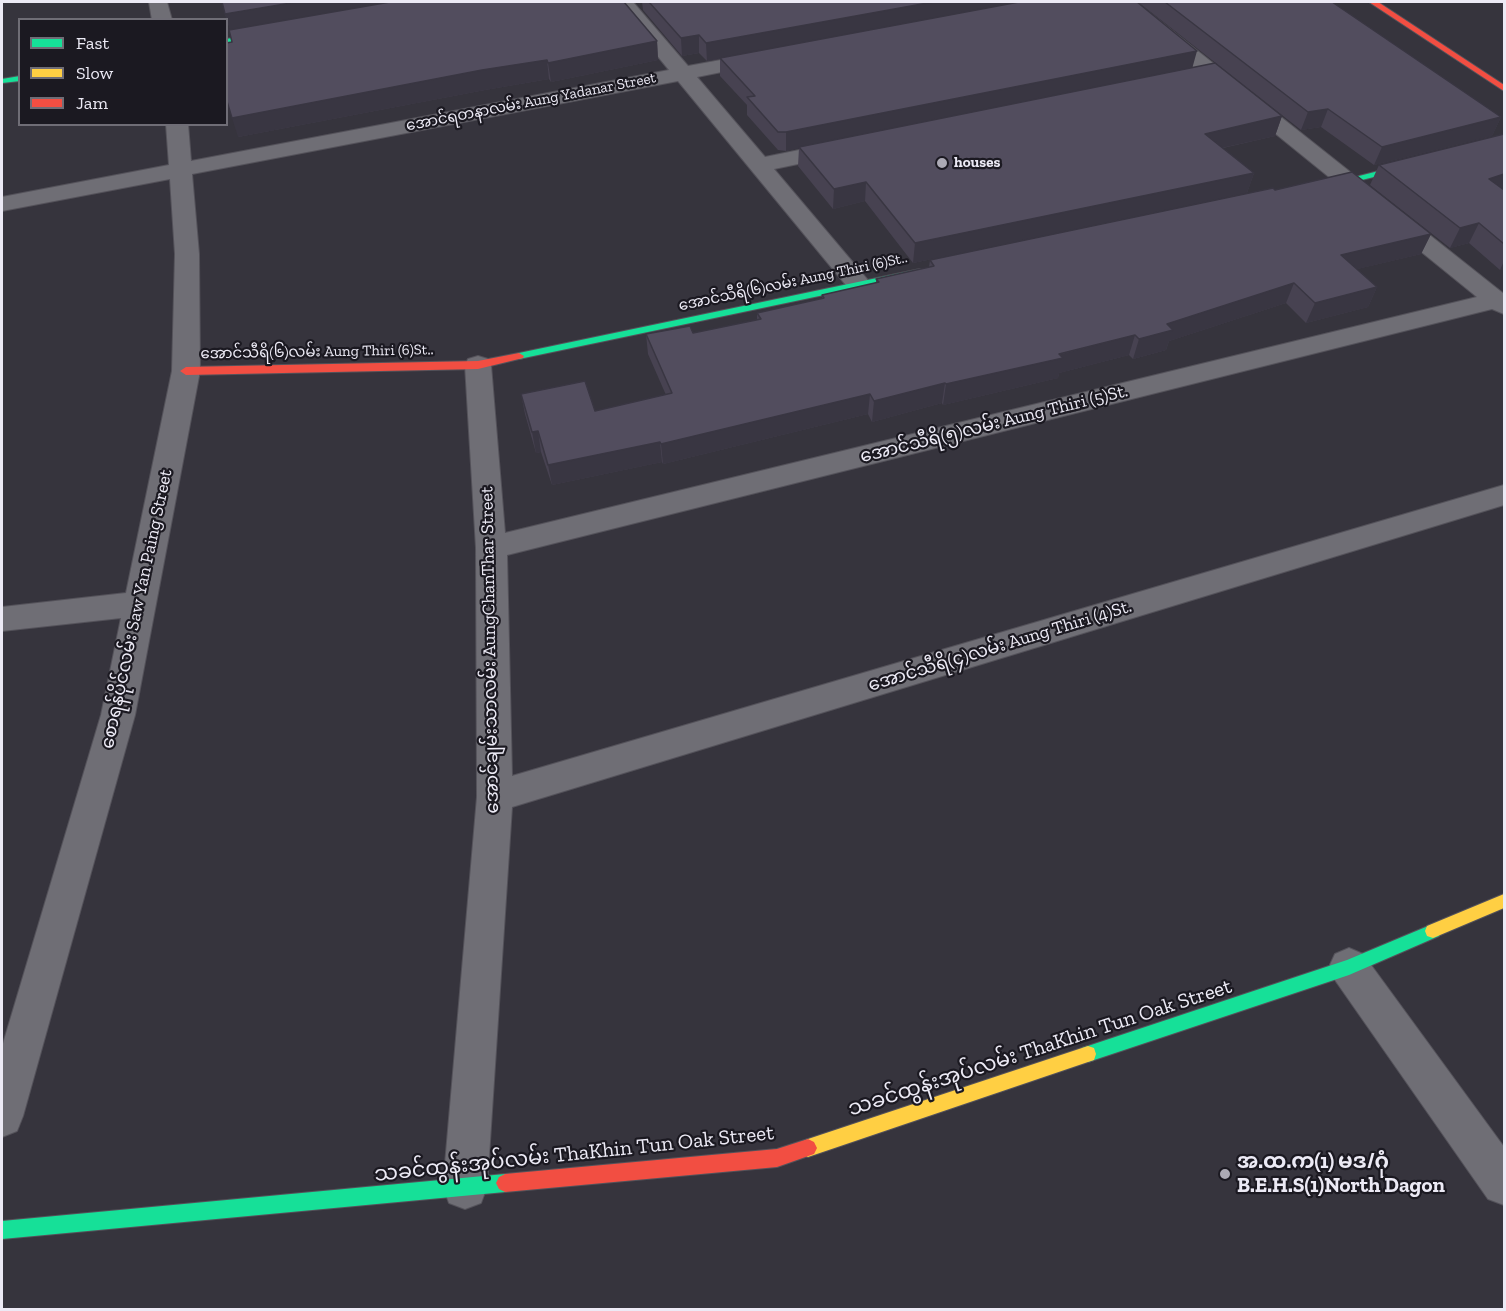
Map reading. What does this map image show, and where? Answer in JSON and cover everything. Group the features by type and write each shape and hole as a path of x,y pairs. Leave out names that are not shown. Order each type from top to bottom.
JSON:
{"street":[{"path":"158,2 162,18"},
{"path":"623,2 859,285"},
{"path":"1125,2 1501,303"},
{"path":"1373,2 1504,88"},
{"path":"228,42 285,31"},
{"name":"အောင်ရတနာလမ်း Aung Yadanar Street","path":"2,204 790,53"},
{"path":"1191,78 1215,73"},
{"path":"2,81 18,78"},
{"name":"စောရန်ပိုင်လမ်း Saw Yan Paing Street","path":"2,1116 118,715 186,372 187,254 177,126"},
{"path":"1302,191 1504,142"},
{"path":"759,165 865,144"},
{"name":"အောင်သီရိ(၆)လမ်း Aung Thiri (6)St..","path":"186,372 478,365 929,270"},
{"name":"အောင်သီရိ(၅)လမ်း Aung Thiri (5)St.","path":"491,548 1501,303"},
{"name":"အောင်ချမ်းသာလမ်း AungChanThar Street","path":"465,1187 495,797 491,548 478,365"},
{"name":"အောင်သီရိ(၄)လမ်း Aung Thiri (4)St.","path":"495,797 1504,495"},
{"path":"2,620 140,604"},
{"name":"သခင်ထွန်းအုပ်လမ်း ThaKhin Tun Oak Street","path":"2,1230 777,1158 1349,967 1504,901"},
{"path":"1349,967 1504,1183"}],"building":[{"path":"222,2 297,2 225,14"},
{"path":"390,2 624,2 657,41 548,63 547,60 482,70 232,118 228,105 228,43 232,42 229,30"},
{"path":"649,2 933,2 706,43 699,35 681,38"},
{"path":"1019,2 1137,2 1197,51 786,132 778,132 747,97 755,96 720,58"},
{"path":"1165,2 1332,2 1501,117 1382,147 1328,109 1308,112"},
{"path":"1215,63 1282,116 1205,134 1254,173 915,243 866,182 834,189 799,147"},
{"path":"1504,134 1504,174 1489,179 1504,190 1504,244 1479,223 1460,228 1379,165"},
{"path":"1352,172 1431,234 1341,255 1377,287 1315,303 1294,283 1167,324 1173,330 1139,339 1135,335 1059,354 1063,358 945,383 874,401 870,394 661,444 660,442 548,465 538,431 532,432 521,394 585,381 595,411 672,393 646,334 690,326 693,333 761,319 757,313 824,298 822,295 879,282 876,279 934,266 930,260 1273,188 1275,190"}],"traffic: fast":[{"path":"228,42 277,33"},
{"path":"2,81 18,78"},
{"path":"1317,188 1504,142"},
{"path":"519,356 920,272"},
{"path":"1088,1054 1349,967 1433,931"},
{"path":"2,1230 505,1183"}],"traffic: slow":[{"path":"1433,931 1504,901"},
{"path":"808,1148 1088,1054"}],"traffic: jam":[{"path":"1373,2 1504,89"},
{"path":"186,371 478,365 519,356"},
{"path":"505,1183 777,1158 808,1148"}],"place":[{"name":"houses","path":"942,163"},
{"name":"အ.ထ.က(1) မဒ/ဂုံ B.E.H.S(1)North Dagon","path":"1225,1174"}]}
